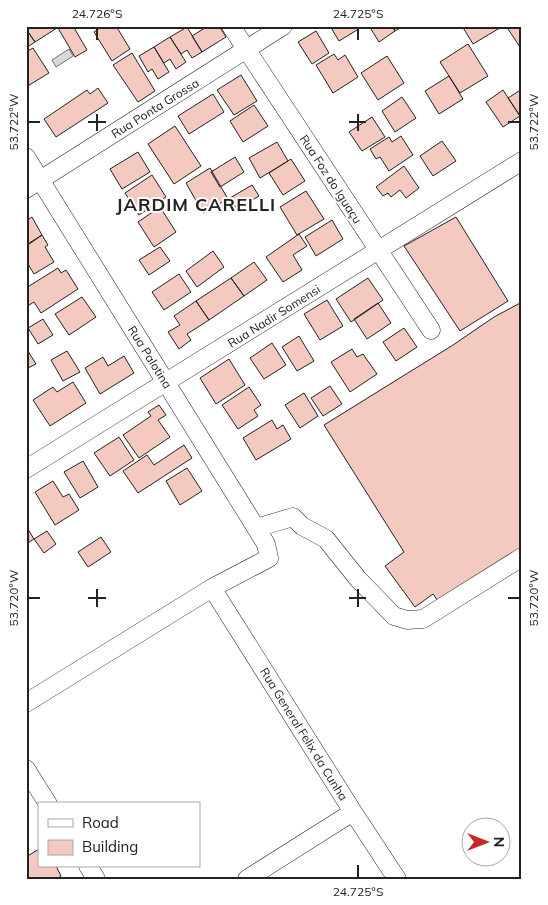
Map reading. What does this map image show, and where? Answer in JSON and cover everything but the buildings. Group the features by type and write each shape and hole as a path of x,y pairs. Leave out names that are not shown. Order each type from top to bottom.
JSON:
{"street":[{"name":"Rua Foz do Iguaçu","path":"231,26 432,330"},
{"name":"Rua Ponta Grossa","path":"33,184 283,26"},
{"name":"Rua Palotina","path":"26,158 33,184 166,383 266,544 269,558 212,588"},
{"name":"Rua Nadir Somensi","path":"26,469 522,161"},
{"path":"256,528 293,517 302,526 326,539 358,579 394,616 407,620 423,619 522,557"},
{"path":"26,703 212,588"},
{"name":"Rua General Felix da Cunha","path":"212,588 397,879"},
{"path":"26,769 47,802"},
{"path":"247,879 353,812"},
{"path":"89,868 96,879"}],"shaded area":[{"path":"69,49 73,56 56,67 52,60"}],"district":[{"name":"JARDIM CARELLI","path":"196,204"}]}
